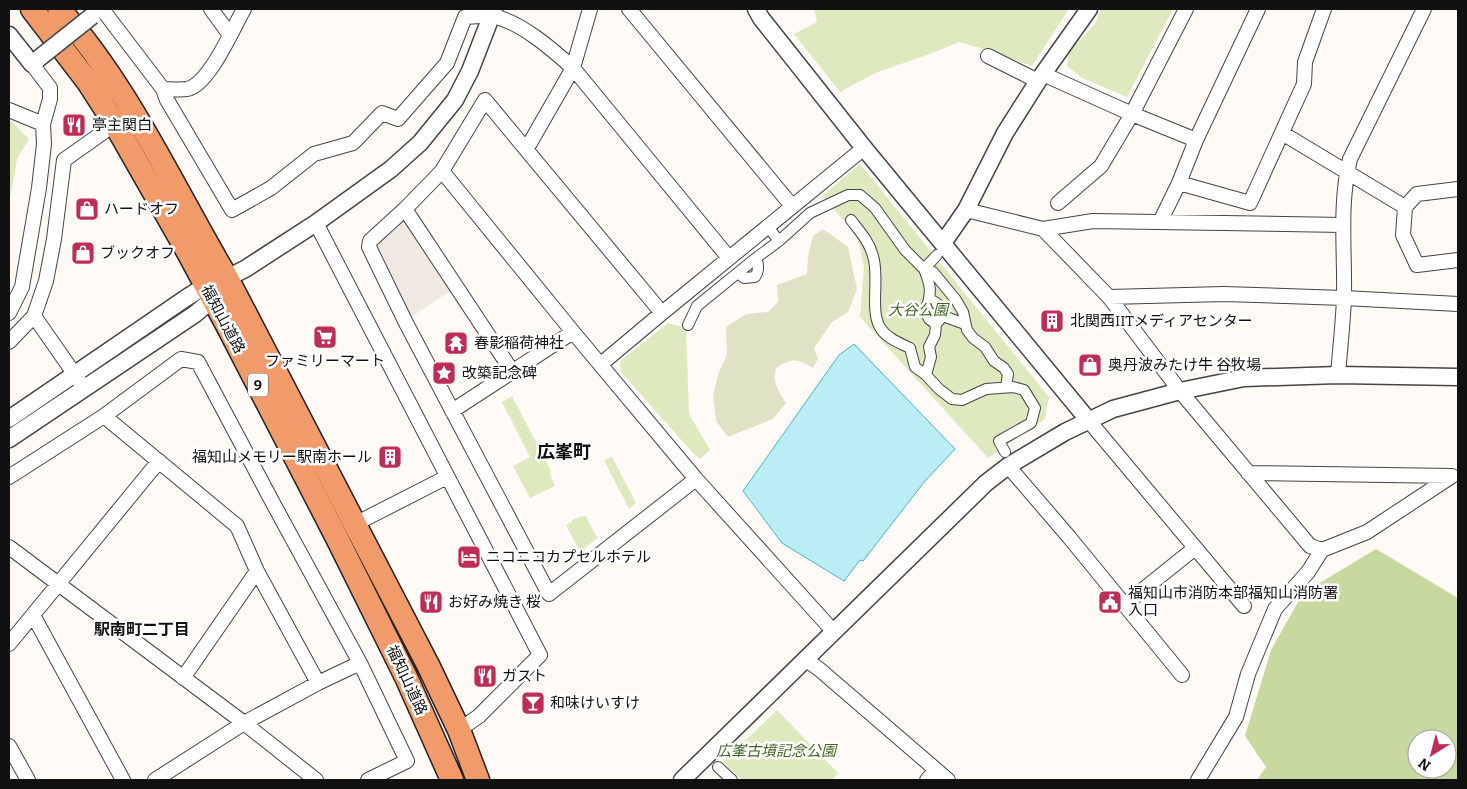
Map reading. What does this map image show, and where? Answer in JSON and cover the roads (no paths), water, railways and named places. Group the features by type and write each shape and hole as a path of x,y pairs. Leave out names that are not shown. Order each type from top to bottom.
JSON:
{"highway":[{"name":"福知山道路","path":"32,9 88,82 115,124 189,254 336,536 406,677 452,780"},
{"name":"福知山道路","path":"59,9 106,69 133,110 227,278 428,665 459,730 478,780"}],"street":[{"path":"211,9 230,35"},
{"path":"164,90 188,89 204,79 244,9"},
{"path":"525,148 530,143 573,68 590,9"},
{"path":"629,9 792,206"},
{"path":"756,9 761,18 864,148 940,249 1089,421 1244,606"},
{"path":"924,269 966,210 1005,133 1089,9"},
{"path":"1058,202 1101,166 1132,114 1186,9"},
{"path":"1160,222 1179,184 1196,140 1258,9"},
{"path":"1179,184 1250,203 1304,84 1305,62 1324,9"},
{"path":"1338,375 1344,298 1343,225 1347,172 1350,159 1424,9"},
{"path":"35,61 99,11 164,90 166,100 232,210 271,188 314,154 353,143 382,113 398,119 446,63 465,17 493,13 544,42 573,68 729,258"},
{"path":"9,419 195,314 209,293 227,278 245,269 316,223 391,169 420,144 455,100 470,71 493,13"},
{"path":"9,35 35,61 50,88 50,99 43,124 44,144 39,188 22,286 9,313"},
{"path":"988,56 1196,140"},
{"path":"662,313 485,100 442,171 370,241 369,247 549,594 696,479"},
{"path":"9,110 43,124"},
{"path":"9,342 34,316 46,281 54,238 64,160 115,124"},
{"path":"1282,133 1405,207"},
{"path":"601,364 864,148"},
{"path":"442,171 696,479 834,632"},
{"path":"1458,189 1417,194 1405,207 1403,235 1417,265 1458,260"},
{"path":"688,325 697,306 779,241 810,213 848,195 860,195 875,208 906,250 924,269 931,294 925,310 929,319 936,324"},
{"path":"405,208 512,371"},
{"path":"966,210 1043,229 1093,221 1343,225"},
{"path":"851,220 867,239 874,257 877,276 876,319 880,328 887,337 910,348 915,367 952,399 962,400 986,389 1013,387 1024,390 1035,408 1031,423 999,441 1006,459 1182,675"},
{"path":"316,223 540,656 479,716 459,730"},
{"path":"1043,229 1109,297 1180,391 1310,546 1322,550"},
{"path":"772,232 779,241"},
{"path":"924,269 933,272 956,300 964,312 967,330 973,338 984,346 994,361 1004,368 1008,374 1006,387"},
{"path":"1109,297 1224,294 1458,304"},
{"path":"926,375 930,357 929,347 935,335 936,324 943,316 942,307 934,301 928,303"},
{"path":"34,316 79,381"},
{"path":"943,316 965,324"},
{"path":"452,410 573,332"},
{"path":"912,356 918,350 929,347"},
{"path":"9,477 104,416 181,359 198,362 360,663 407,761 368,780"},
{"path":"682,780 986,483 1006,459 1119,406 1244,378 1338,375 1458,378"},
{"path":"9,439 79,381"},
{"path":"104,416 237,526 257,571 318,683"},
{"path":"9,644 159,461"},
{"path":"1248,473 1455,475"},
{"path":"1198,780 1236,717 1248,674 1275,609 1308,572 1322,550 1367,532 1455,475"},
{"path":"355,524 447,477"},
{"path":"9,547 244,723 316,780"},
{"path":"1124,605 1195,548"},
{"path":"182,678 257,571"},
{"path":"33,615 123,780"},
{"path":"806,660 819,669 932,775 948,780"},
{"path":"155,780 244,723 318,683 360,663"},
{"path":"9,746 28,780"},
{"path":"718,767 732,780"}],"water":[{"path":"854,344 955,449 925,481 863,561 860,560 844,581 782,543 743,491 839,355"}],"place":[{"name":"亭主関白","path":"74,125"},
{"name":"ハードオフ","path":"87,209"},
{"name":"ブックオフ","path":"83,253"},
{"name":"北関西IITメディアセンター","path":"1052,321"},
{"name":"ファミリーマート","path":"325,337"},
{"name":"春影稲荷神社","path":"456,343"},
{"name":"奥丹波みたけ牛 谷牧場","path":"1090,365"},
{"name":"改築記念碑","path":"444,373"},
{"name":"福知山メモリー駅南ホール","path":"390,457"},
{"name":"ニコニコカプセルホテル","path":"469,557"},
{"name":"お好み焼き 桜","path":"431,602"},
{"name":"福知山市消防本部福知山消防署 入口","path":"1110,602"},
{"name":"ガスト","path":"485,676"},
{"name":"和味けいすけ","path":"533,703"}],"district":[{"name":"広峯町","path":"564,452"},
{"name":"駅南町二丁目","path":"142,629"}],"park label":[{"name":"大谷公園","path":"918,310"},
{"name":"広峯古墳記念公園","path":"776,751"}]}
